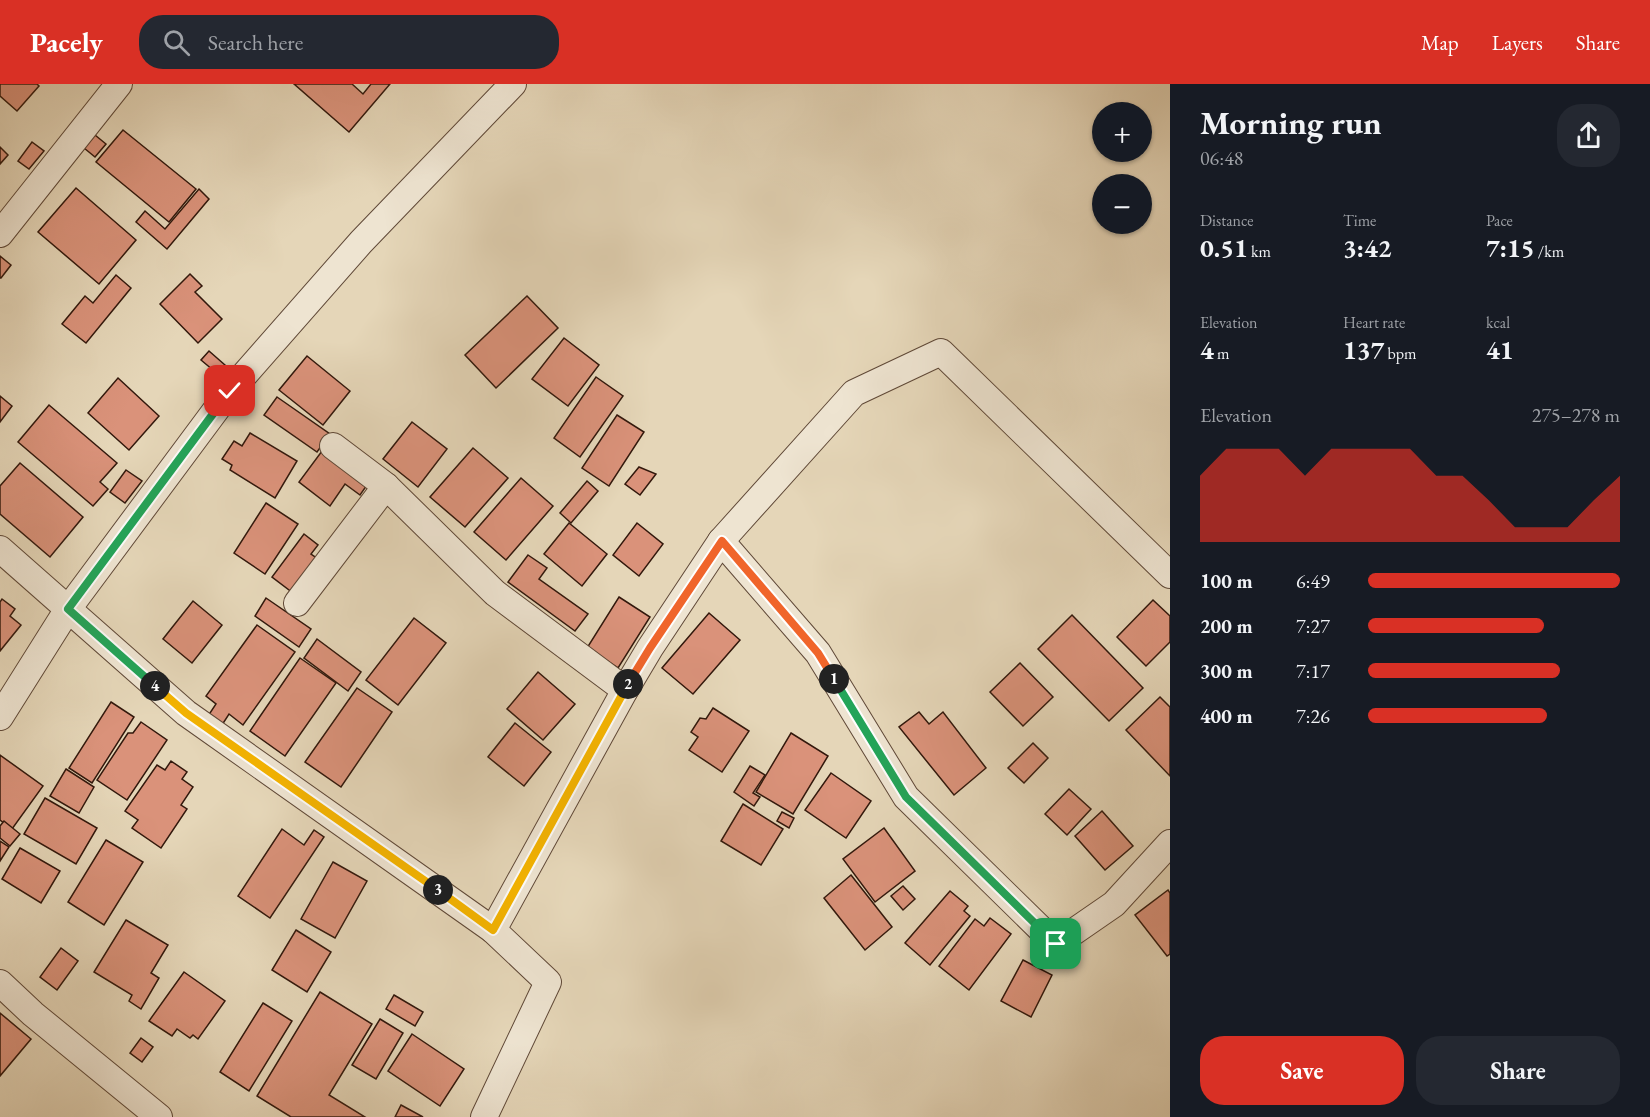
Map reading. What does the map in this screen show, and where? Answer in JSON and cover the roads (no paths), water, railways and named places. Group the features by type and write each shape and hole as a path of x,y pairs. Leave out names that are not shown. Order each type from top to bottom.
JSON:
{"street":[{"path":"0,234 119,84"},
{"path":"0,717 68,609 230,391 361,242 513,84"},
{"path":"493,930 650,648 722,541 854,393 941,352 1170,575"},
{"path":"333,446 386,486 495,593 625,690"},
{"path":"297,603 386,486"},
{"path":"722,541 818,653 906,797 1056,944 1114,904 1170,843"},
{"path":"0,549 186,713 493,930 548,982 484,1117"},
{"path":"0,983 33,1014 159,1117"}]}
